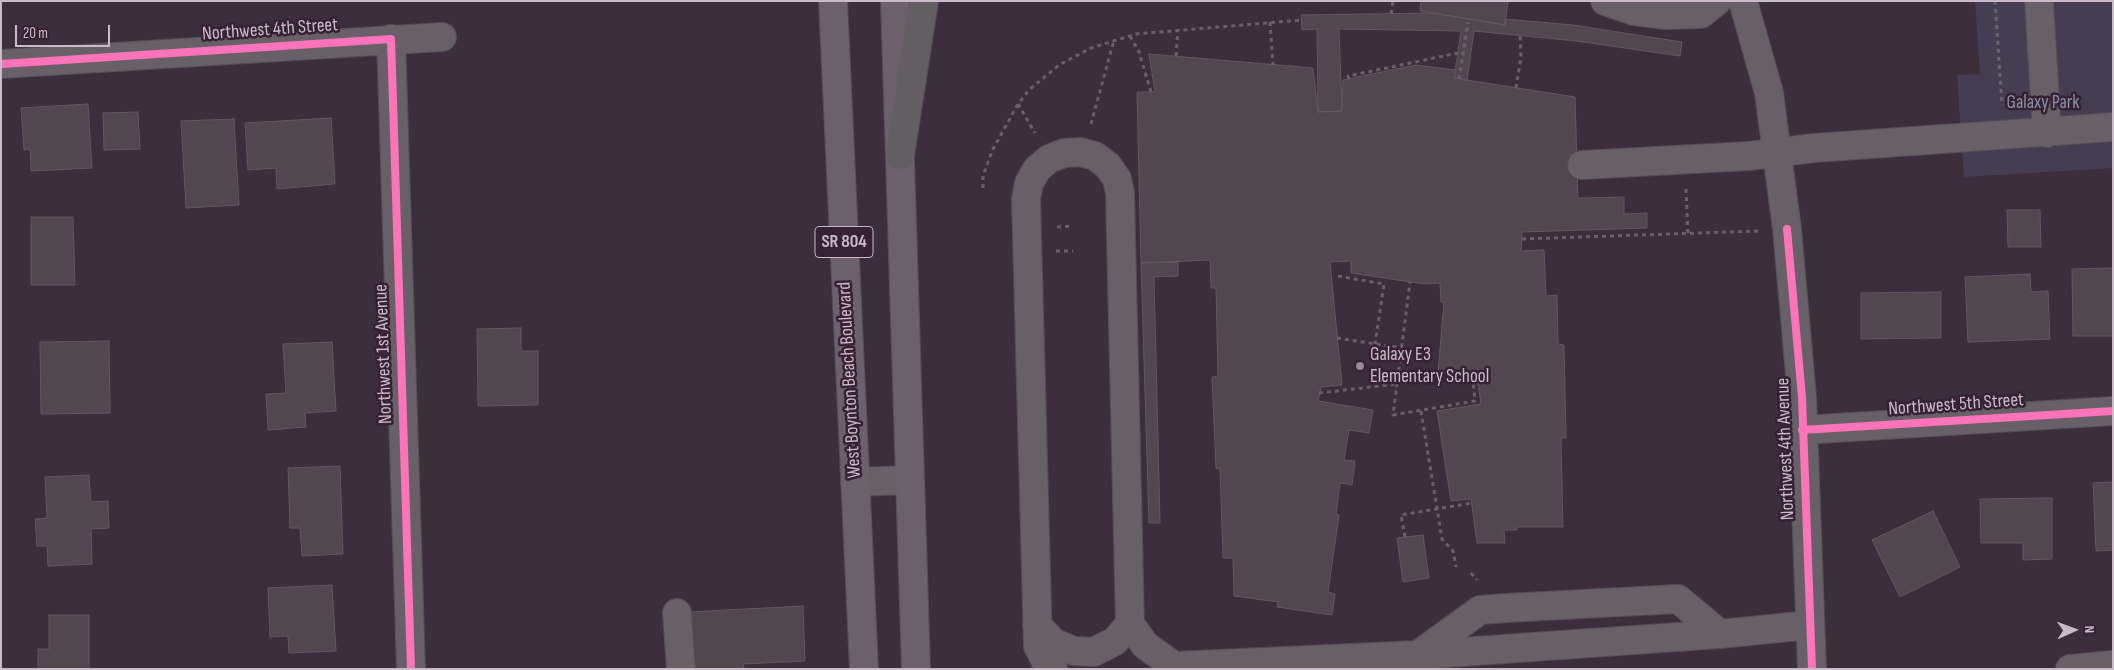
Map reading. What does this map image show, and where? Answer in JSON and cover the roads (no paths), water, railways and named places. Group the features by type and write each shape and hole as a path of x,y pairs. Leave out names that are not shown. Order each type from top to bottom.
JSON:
{"highway":[{"path":"900,155 924,1"}],"main road":[{"name":"West Boynton Beach Boulevard","path":"833,1 864,669"},
{"path":"895,1 916,669"},
{"path":"860,607 879,669"}],"street":[{"path":"1605,1 1634,10 1664,15 1701,14 1717,1"},
{"name":"Northwest 4th Avenue","path":"1743,1 1769,94 1787,229 1802,397 1812,669"},
{"path":"2039,1 2047,133"},
{"name":"Northwest 4th Street","path":"1,64 442,37"},
{"name":"Northwest 1st Avenue","path":"391,39 410,669"},
{"path":"1582,164 1748,156 1777,152 2113,127"},
{"path":"1053,669 1045,660 1038,646 1026,199 1029,183 1037,169 1049,159 1064,153 1080,152 1095,156 1108,166 1118,179 1120,194 1130,624 1145,645 1171,668 1418,655 1720,634 1809,625"},
{"name":"Northwest 5th Street","path":"1802,430 2113,411"},
{"path":"855,482 909,480"},
{"path":"1418,655 1480,610 1506,608 1678,599 1720,634"},
{"path":"677,613 681,669"},
{"path":"1037,625 1054,643 1074,651 1094,652 1115,642 1130,624"},
{"path":"2070,669 2113,665"}],"place":[{"name":"Galaxy E3 Elementary School","path":"1360,366"}],"park label":[{"name":"Galaxy Park","path":"2043,103"}]}
